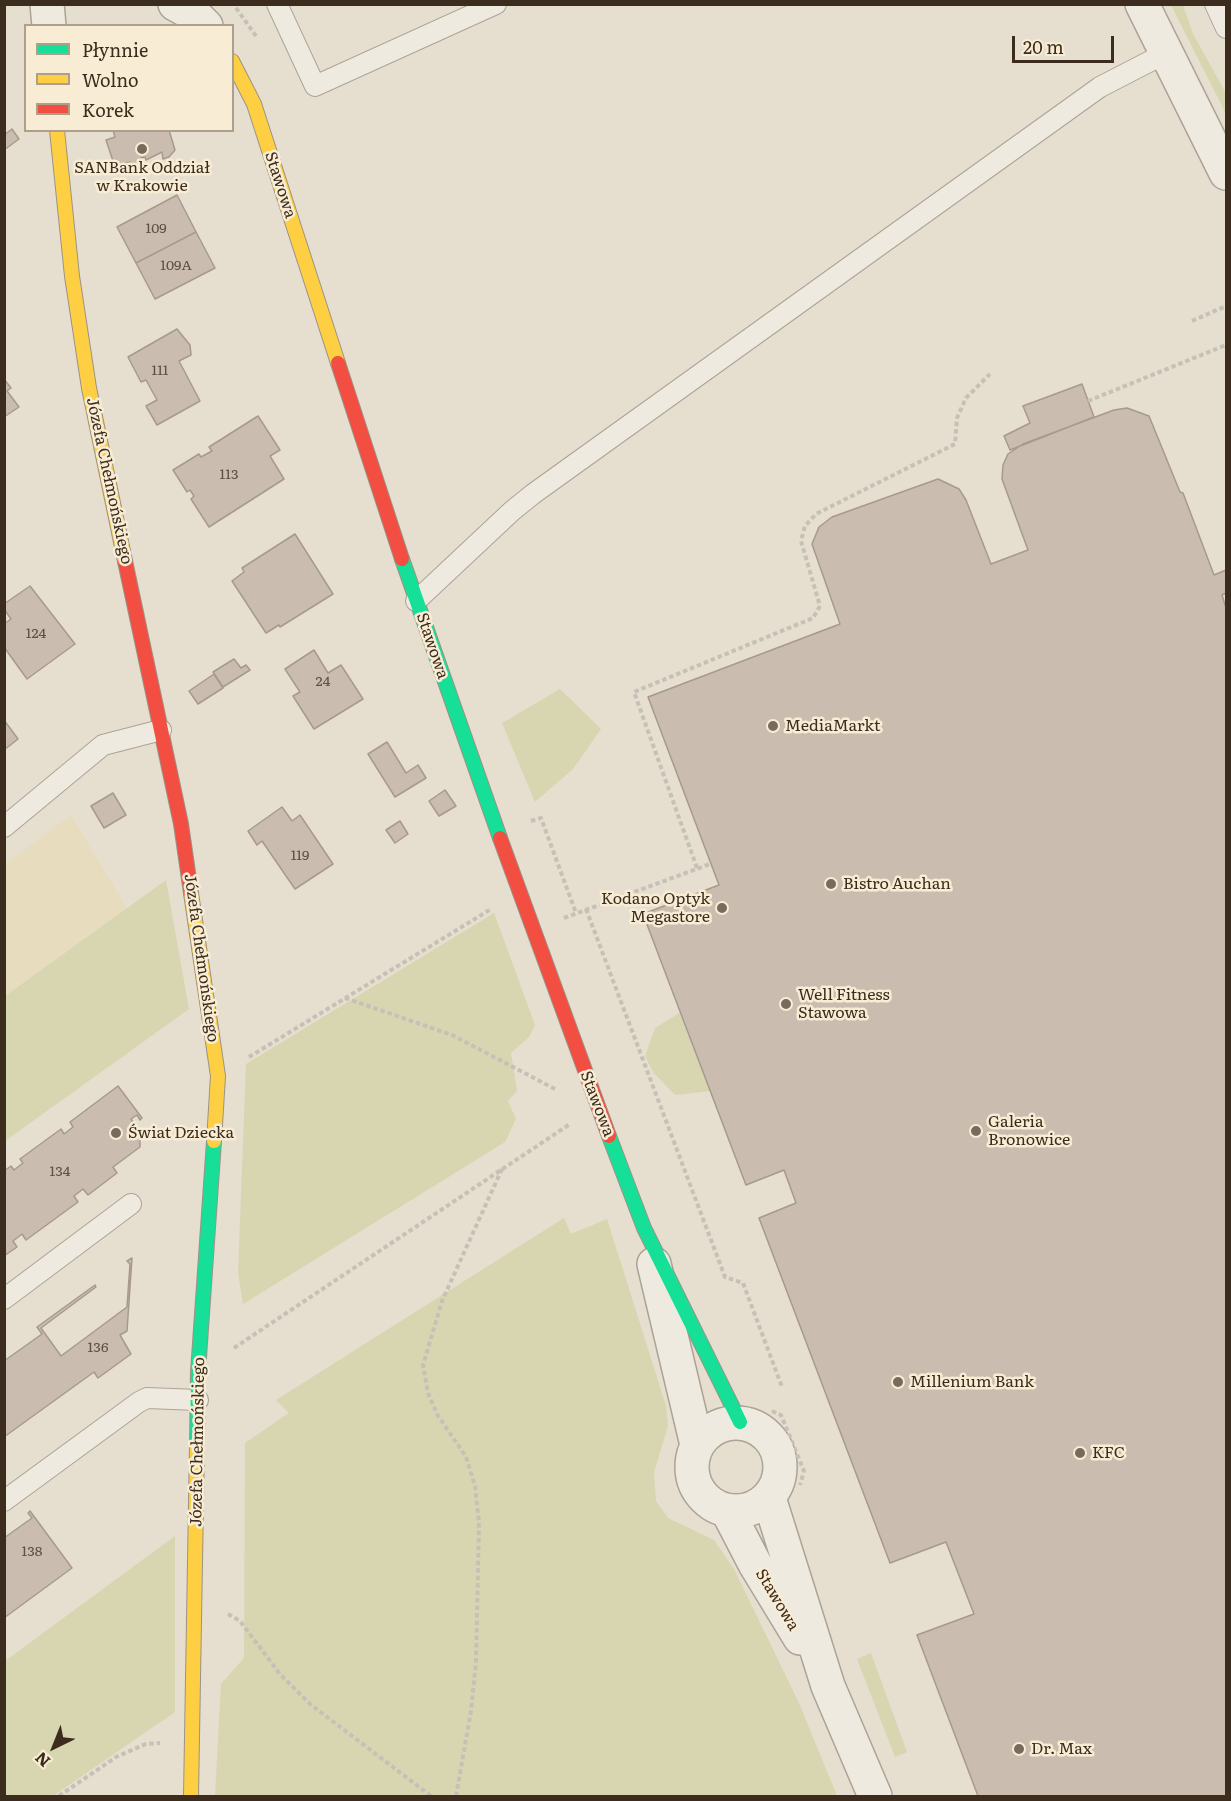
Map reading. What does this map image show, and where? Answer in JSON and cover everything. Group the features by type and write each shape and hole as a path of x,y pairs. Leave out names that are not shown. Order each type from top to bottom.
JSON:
{"street":[{"path":"47,4 49,24"},
{"path":"175,4 195,15 204,24"},
{"path":"1142,4 1227,173"},
{"name":"Stawowa","path":"234,65 254,104 416,601 532,929 644,1228 740,1422"},
{"name":"Józefa Chełmońskiego","path":"57,132 72,276 89,388 181,824 218,1077 209,1182 198,1372 194,1740 191,1797"},
{"name":"Stawowa","path":"644,1228 684,1384 697,1445 692,1460 692,1474 697,1489 707,1500 728,1512 755,1564 828,1686"},
{"path":"697,1445 707,1433 720,1425 740,1422 762,1430 773,1442 779,1456 781,1471 777,1485 769,1498 747,1510 728,1512"},
{"name":"Stawowa","path":"769,1498 828,1686 875,1797"}],"lane":[{"path":"277,4 315,86 496,4"},
{"path":"1215,4 1227,28"},
{"path":"416,601 512,510 533,494 1100,87 1166,53"},
{"path":"4,827 104,745 161,730"},
{"path":"4,1299 131,1204"},
{"path":"4,1501 139,1402 147,1398 198,1400"}],"path":[{"path":"1192,321 1227,306"},
{"path":"1088,401 1227,345"},
{"path":"697,868 634,692 813,618 820,606 801,541 805,526 816,514 955,444 957,418 966,398 990,374"},
{"path":"525,823 542,818 573,914 710,864"},
{"path":"218,1077 498,905"},
{"path":"586,909 725,1277 742,1282 782,1388"},
{"path":"344,998 452,1035 560,1092"},
{"path":"198,1372 598,1106"},
{"path":"456,1797 471,1711 476,1662 479,1523 475,1486 466,1457 437,1414 428,1393 423,1365 442,1301 502,1169"},
{"path":"196,1596 240,1622 280,1674 310,1704 431,1797"},
{"path":"59,1797 131,1749 146,1744 194,1740"}],"shaded area":[{"path":"71,815 127,908 5,996 5,864"}],"green space":[{"path":"1171,5 1183,5 1193,34 1226,93 1226,114"},
{"path":"560,689 601,729 573,769 535,802 502,723"},
{"path":"166,880 189,1009 5,1141 5,996"},
{"path":"494,913 535,1025 529,1037 511,1053 517,1091 508,1101 516,1119 505,1142 243,1304 238,1273 246,1064"},
{"path":"681,1012 711,1091 675,1095 653,1072 645,1056 655,1028"},
{"path":"564,1218 571,1234 607,1219 666,1406 668,1426 654,1472 656,1501 668,1518 714,1540 734,1569 799,1703 837,1796 215,1796 221,1684 244,1658 245,1443 289,1413 276,1400"},
{"path":"175,1536 175,1712 53,1796 5,1796 5,1661"},
{"path":"871,1653 907,1752 895,1757 857,1659"}],"building":[{"path":"12,129 19,139 4,150 4,135"},
{"name":"SANBank Oddział w Krakowie","path":"114,132 170,132 175,150 169,157 163,159 162,152 146,160 145,157 141,158 143,166 133,169 130,162 115,167 106,140 115,137"},
{"path":"177,195 196,232 136,263 117,227"},
{"path":"196,232 215,268 155,299 136,263"},
{"path":"177,329 190,345 191,355 179,361 200,401 157,425 146,406 157,400 146,380 141,382 128,357"},
{"path":"4,379 11,388 7,391 19,407 4,417"},
{"path":"1082,384 1094,417 1010,450 1004,436 1030,423 1023,406"},
{"name":"Galeria Bronowice","path":"1127,408 1149,416 1180,492 1183,493 1214,575 1226,570 1226,593 1222,595 1226,608 1226,1796 978,1796 917,1635 974,1614 946,1542 890,1563 759,1218 796,1203 784,1170 746,1185 643,914 719,885 648,697 840,624 812,544 819,527 832,517 938,479 959,489 966,500 991,564 1028,550 1002,479 1003,465 1008,454 1023,444 1114,410"},
{"path":"258,416 280,450 270,456 284,479 209,527 191,499 194,496 190,490 187,492 173,470 199,454 201,457 212,451 209,447"},
{"path":"295,534 333,594 280,627 279,625 266,633 232,581 244,572 242,568"},
{"path":"30,586 75,644 27,679 4,647 4,624 11,619 4,609 4,604"},
{"path":"314,650 328,673 341,665 363,699 314,729 293,696 300,692 285,669"},
{"path":"234,659 241,668 246,665 250,670 223,687 213,672"},
{"path":"214,674 223,688 198,704 189,691"},
{"path":"4,720 18,739 4,750"},
{"path":"387,742 406,773 418,765 426,778 395,797 368,754"},
{"path":"445,790 456,806 439,816 429,801"},
{"path":"113,793 126,815 104,828 91,806"},
{"path":"282,807 292,821 300,815 333,864 295,889 262,841 257,845 248,831"},
{"path":"400,821 408,834 395,843 386,830"},
{"path":"118,1086 142,1118 140,1120 137,1115 131,1119 140,1132 140,1147 113,1167 117,1173 88,1195 83,1189 74,1196 78,1202 26,1240 22,1234 13,1241 17,1247 4,1256 4,1171 11,1166 14,1170 23,1163 20,1159 61,1129 64,1134 73,1127 70,1122"},
{"path":"132,1258 127,1331 120,1335 131,1354 98,1378 94,1372 4,1437 4,1361 42,1334 37,1327 95,1285 96,1287 41,1328 61,1356 127,1307 130,1264 127,1261"},
{"path":"30,1511 72,1568 4,1618 4,1538 32,1518 28,1513"}],"traffic: fast":[{"path":"402,559 500,838"},
{"path":"609,1136 644,1228 740,1422"},
{"path":"197,1445 198,1372 214,1141"}],"traffic: slow":[{"path":"234,65 254,104 338,363"},
{"path":"57,132 72,276 89,388 125,561"},
{"path":"191,893 218,1076 214,1141"},
{"path":"191,1796 197,1445"}],"traffic: jam":[{"path":"338,363 402,559"},
{"path":"125,561 181,824 191,893"},
{"path":"500,838 609,1136"}],"place":[{"name":"SANBank Oddział w Krakowie","path":"142,149"},
{"name":"MediaMarkt","path":"773,726"},
{"name":"Bistro Auchan","path":"831,884"},
{"name":"Kodano Optyk Megastore","path":"722,908"},
{"name":"Well Fitness Stawowa","path":"786,1004"},
{"name":"Galeria Bronowice","path":"976,1131"},
{"name":"Świat Dziecka","path":"116,1133"},
{"name":"Millenium Bank","path":"898,1382"},
{"name":"KFC","path":"1080,1453"},
{"name":"Dr. Max","path":"1019,1749"}]}
